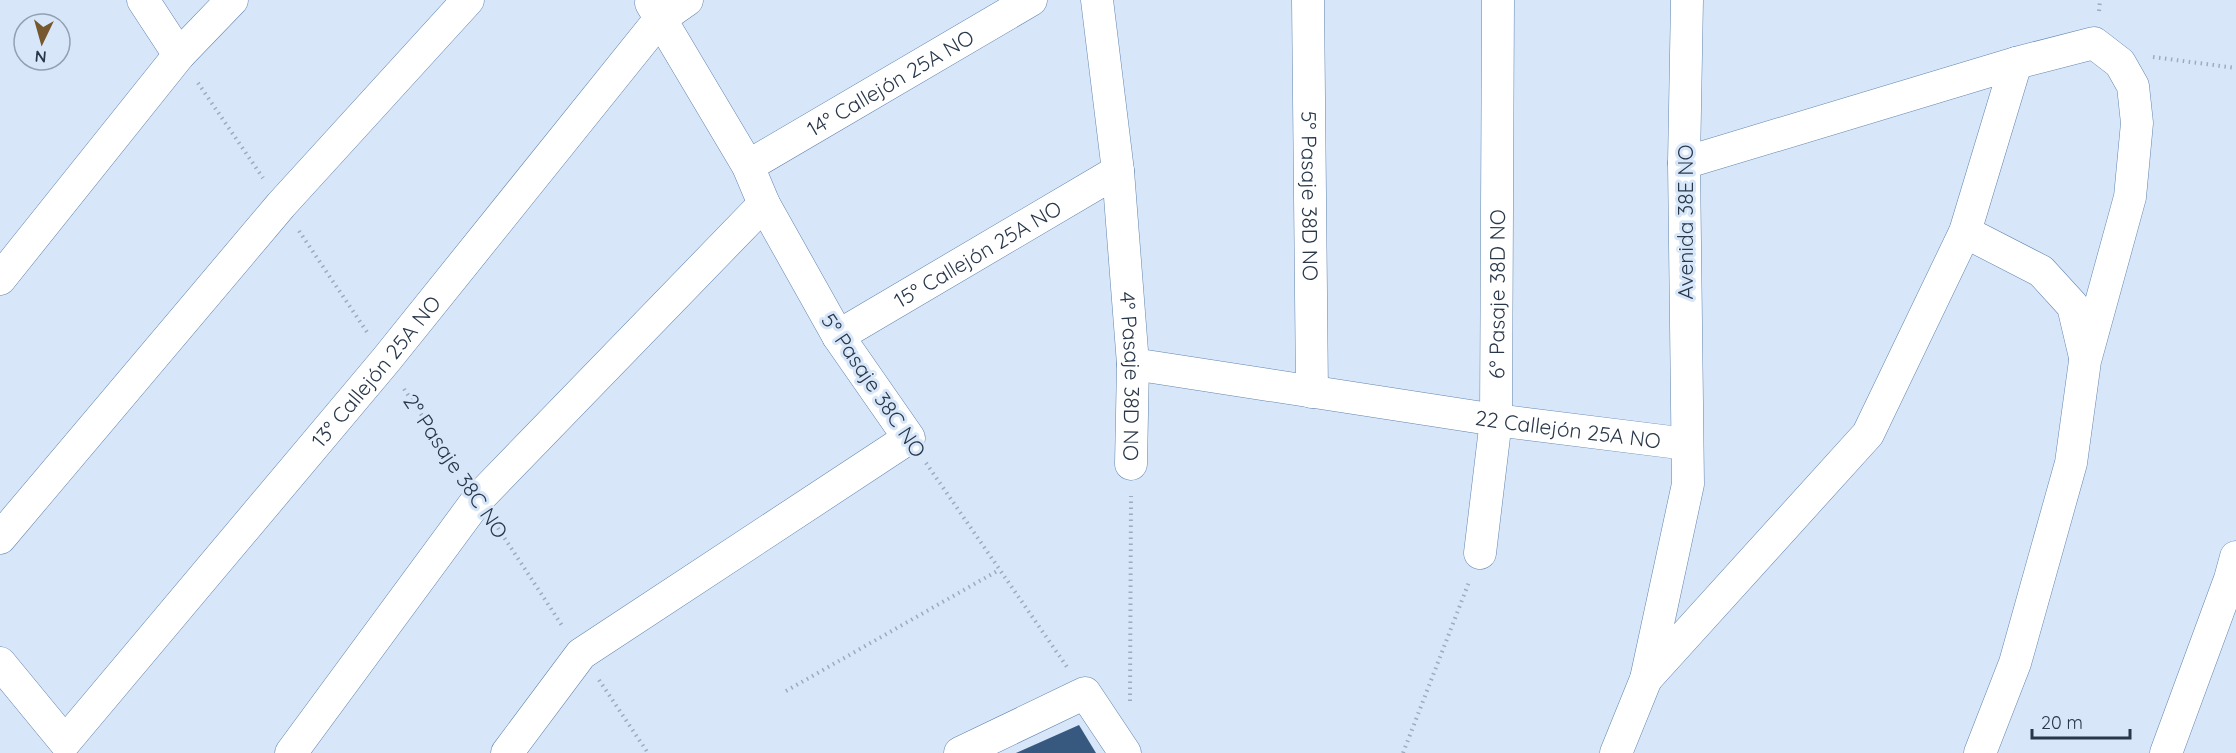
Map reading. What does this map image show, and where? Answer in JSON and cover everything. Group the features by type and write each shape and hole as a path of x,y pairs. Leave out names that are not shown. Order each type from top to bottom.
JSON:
{"street":[{"path":"143,0 179,55"},
{"path":"0,279 179,55 232,0"},
{"path":"0,538 281,205 468,0"},
{"name":"13° Callejón 25A NO","path":"0,663 66,742 386,360 654,10 687,0"},
{"name":"14° Callejón 25A NO","path":"748,166 1031,0"},
{"name":"4° Pasaje 38D NO","path":"1097,0 1118,171 1133,364 1131,464"},
{"name":"5° Pasaje 38D NO","path":"1308,0 1312,392"},
{"name":"6° Pasaje 38D NO","path":"1480,553 1496,420 1498,0"},
{"name":"Avenida 38E NO","path":"1687,0 1684,163 1687,444"},
{"name":"5° Pasaje 38C NO","path":"654,10 748,166 764,204 838,336 909,438"},
{"path":"1684,163 2016,63 2094,43 2120,63 2133,86 2137,123 2130,197 2085,361 2071,463 2015,663 1980,753"},
{"path":"1646,679 1868,434 1965,232 2016,63"},
{"name":"15° Callejón 25A NO","path":"838,336 1118,171"},
{"path":"291,753 478,499 764,204"},
{"path":"1965,232 2041,271 2073,306 2085,361"},
{"name":"22 Callejón 25A NO","path":"1133,364 1496,420 1687,444 1688,484 1646,679 1616,753"},
{"path":"507,753 581,654 909,438"},
{"path":"2166,753 2236,557"},
{"path":"960,753 1084,693 1125,753"}],"path":[{"path":"2104,51 2236,68"},
{"name":"2° Pasaje 38C NO","path":"179,55 648,753"},
{"name":"5° Pasaje 38C NO","path":"909,438 1084,693"},
{"name":"4° Pasaje 38D NO","path":"1130,707 1131,464"},
{"path":"1403,753 1480,553"},
{"path":"786,691 999,570"}],"building":[{"path":"1079,725 1096,753 1016,753"}]}
